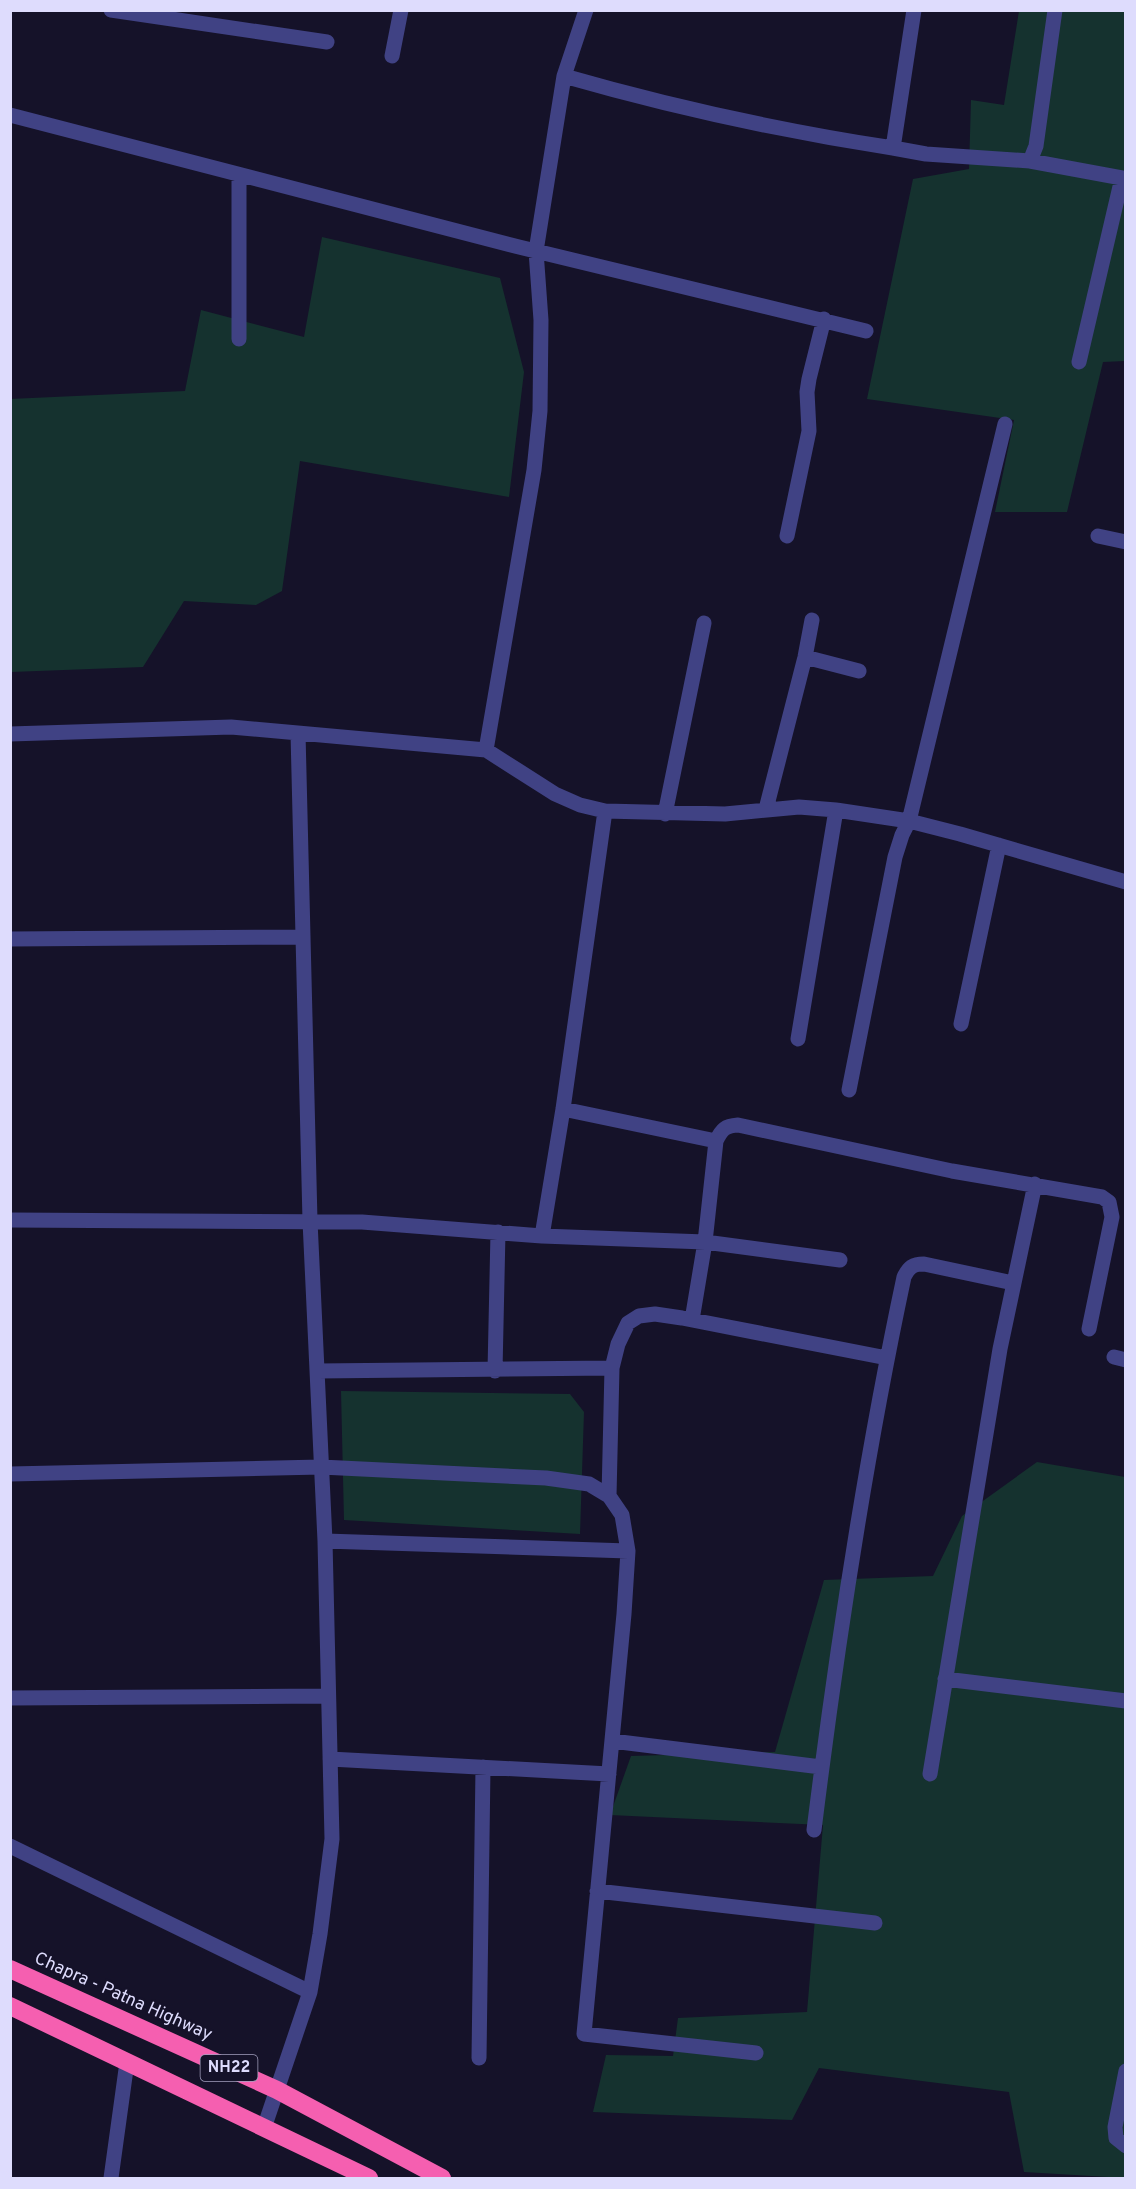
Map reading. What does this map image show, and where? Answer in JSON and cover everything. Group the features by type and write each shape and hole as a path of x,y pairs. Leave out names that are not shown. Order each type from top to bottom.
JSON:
{"highway":[{"name":"Chapra - Patna Highway","path":"10,1969 277,2090 442,2178"},
{"name":"NH22","path":"10,2006 369,2178"}],"street":[{"path":"111,10 327,42"},
{"path":"392,56 401,10"},
{"path":"486,750 534,470 540,411 541,320 536,251 564,76 586,10"},
{"path":"893,148 914,10"},
{"path":"1030,161 1036,146 1055,10"},
{"path":"564,76 639,97 831,138 926,154 1030,161 1124,174 1079,362"},
{"path":"10,116 536,251 866,331"},
{"path":"238,175 238,339"},
{"path":"787,536 809,431 807,392 809,379 824,320"},
{"path":"849,1090 895,857 909,821 1005,424"},
{"path":"1098,536 1125,542"},
{"path":"765,809 805,657 812,620"},
{"path":"665,814 704,623"},
{"path":"805,657 859,671"},
{"path":"10,734 231,727 486,750 555,794 580,805 606,811 725,814 799,807 836,810 909,821 1125,882"},
{"path":"264,2128 310,1992 332,1839 325,1541 310,1221 298,733"},
{"path":"798,1039 836,810"},
{"path":"543,1236 606,811"},
{"path":"961,1024 999,845"},
{"path":"10,939 303,937"},
{"path":"563,1109 716,1141"},
{"path":"692,1320 705,1242 716,1141 721,1130 727,1126 738,1125 952,1170 1102,1197 1109,1202 1112,1209 1089,1329"},
{"path":"930,1774 1000,1349 1035,1184"},
{"path":"10,1220 373,1223 543,1236 705,1242 840,1260"},
{"path":"495,1371 498,1232"},
{"path":"814,1830 834,1666 887,1359 904,1277 909,1268 915,1264 924,1263 1013,1283"},
{"path":"609,1496 612,1368 618,1344 628,1323 639,1316 655,1314 692,1320 887,1359"},
{"path":"318,1371 495,1371 612,1368"},
{"path":"10,1474 321,1467 546,1478 589,1484 609,1496 622,1515 628,1551 584,2034 756,2053"},
{"path":"325,1541 628,1551"},
{"path":"945,1679 1125,1701"},
{"path":"10,1698 328,1696"},
{"path":"612,1741 821,1767"},
{"path":"330,1759 609,1774"},
{"path":"479,2058 483,1767"},
{"path":"10,1846 310,1992"},
{"path":"597,1891 876,1923"},
{"path":"111,2178 127,2062"},
{"path":"1125,2071 1116,2127 1116,2138 1125,2145"}],"green space":[{"path":"1019,11 1125,11 1125,361 1103,362 1067,512 995,512 1014,420 867,399 913,179 969,169 971,100 1004,105"},
{"path":"322,237 500,278 524,372 509,497 300,461 282,591 256,605 184,601 143,667 11,672 10,399 185,391 201,310 304,337"},
{"path":"341,1391 570,1394 584,1412 580,1534 344,1520"},
{"path":"1037,1462 1125,1477 1125,2178 1024,2172 1009,2092 819,2068 792,2120 593,2112 606,2055 673,2056 678,2018 807,2012 823,1825 610,1815 631,1756 775,1752 824,1580 933,1576 962,1516"}]}
